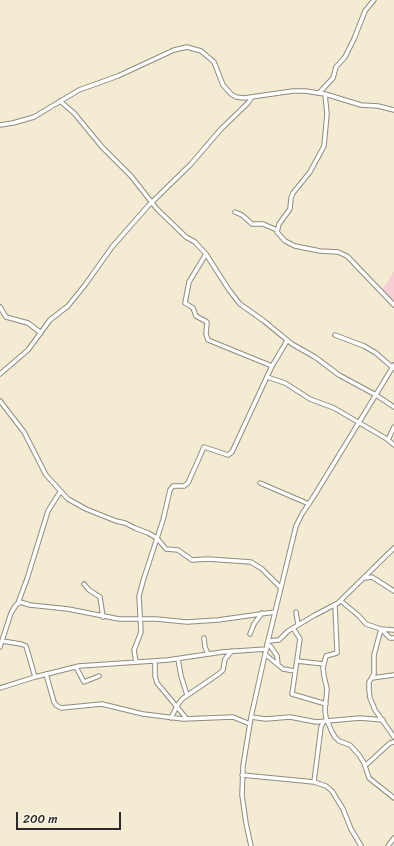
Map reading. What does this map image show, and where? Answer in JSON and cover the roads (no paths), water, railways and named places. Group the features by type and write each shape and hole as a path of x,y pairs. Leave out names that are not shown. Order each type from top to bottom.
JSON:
{"street":[{"path":"319,93 333,78 336,67 345,57 354,39 365,11 374,0"},
{"path":"0,125 34,117 84,88 118,76 174,50 187,47 201,51 214,62 219,72 221,82 231,94 240,98 304,90 325,94 361,106 378,106 394,110"},
{"path":"277,230 282,219 290,209 293,193 310,172 324,146 327,114 325,94"},
{"path":"0,374 28,350 50,320 68,306 77,296 112,247 152,203 188,167 221,129 248,104 252,97"},
{"path":"60,101 74,113 102,147 131,176 152,203 186,237 195,242 206,254 229,290 240,304 269,325 287,341 315,357 349,381 376,395 394,407"},
{"path":"235,212 252,224 263,224 277,230 278,234 284,241 295,246 320,251 338,252 347,256 394,305"},
{"path":"206,254 189,282 184,303 193,308 196,316 207,322 206,334 208,340 272,366"},
{"path":"0,307 6,317 28,323 41,332"},
{"path":"251,846 243,802 242,775 251,717 296,526 394,367 364,346 335,335"},
{"path":"136,662 134,650 140,635 141,619 139,596 170,490 172,486 184,486 188,483 204,447 228,455 232,452 272,366 287,341"},
{"path":"267,377 285,383 310,399 334,408 394,445"},
{"path":"0,401 24,432 46,475 68,499 79,506 125,523 157,538 166,550 178,550 192,560 208,559 251,562 262,569 281,588"},
{"path":"388,440 394,427"},
{"path":"260,483 309,504"},
{"path":"0,647 11,613 18,603 27,579 48,511 60,492"},
{"path":"0,688 76,666 178,659 232,651 279,640 298,624 341,601 394,548"},
{"path":"371,572 372,577 394,592"},
{"path":"364,579 372,577"},
{"path":"84,584 89,590 100,597 103,617"},
{"path":"341,601 366,624 380,629 394,630"},
{"path":"18,603 52,608 64,608 119,619 193,622 224,620 275,612"},
{"path":"335,605 337,651 335,654 327,655 323,673 327,689 326,720 335,737 339,741 350,745 359,756 365,766 369,778 394,798"},
{"path":"296,612 298,624"},
{"path":"250,634 254,624 262,613"},
{"path":"293,628 300,639 291,693 326,704"},
{"path":"380,629 390,638 394,638"},
{"path":"380,629 374,655 374,674 369,685 370,698 375,710 394,738"},
{"path":"204,638 205,647 208,654"},
{"path":"2,641 26,646 33,665 35,677"},
{"path":"267,644 272,647 277,656 278,665"},
{"path":"171,718 177,706 187,695 220,673 225,659 232,651"},
{"path":"266,655 283,668 295,671"},
{"path":"178,659 181,676 187,695"},
{"path":"296,660 324,664"},
{"path":"155,661 155,676 157,683 187,720"},
{"path":"76,666 82,681 99,676"},
{"path":"46,674 54,702 61,708 102,704 143,714 187,720 233,717 250,724"},
{"path":"372,678 394,675"},
{"path":"251,717 266,719 290,717 316,722 360,718 383,720"},
{"path":"314,782 321,726 326,720"},
{"path":"365,766 390,743 394,742"},
{"path":"242,775 314,782 326,786 332,791 343,809 351,829 361,846"},
{"path":"388,846 394,838"}]}
